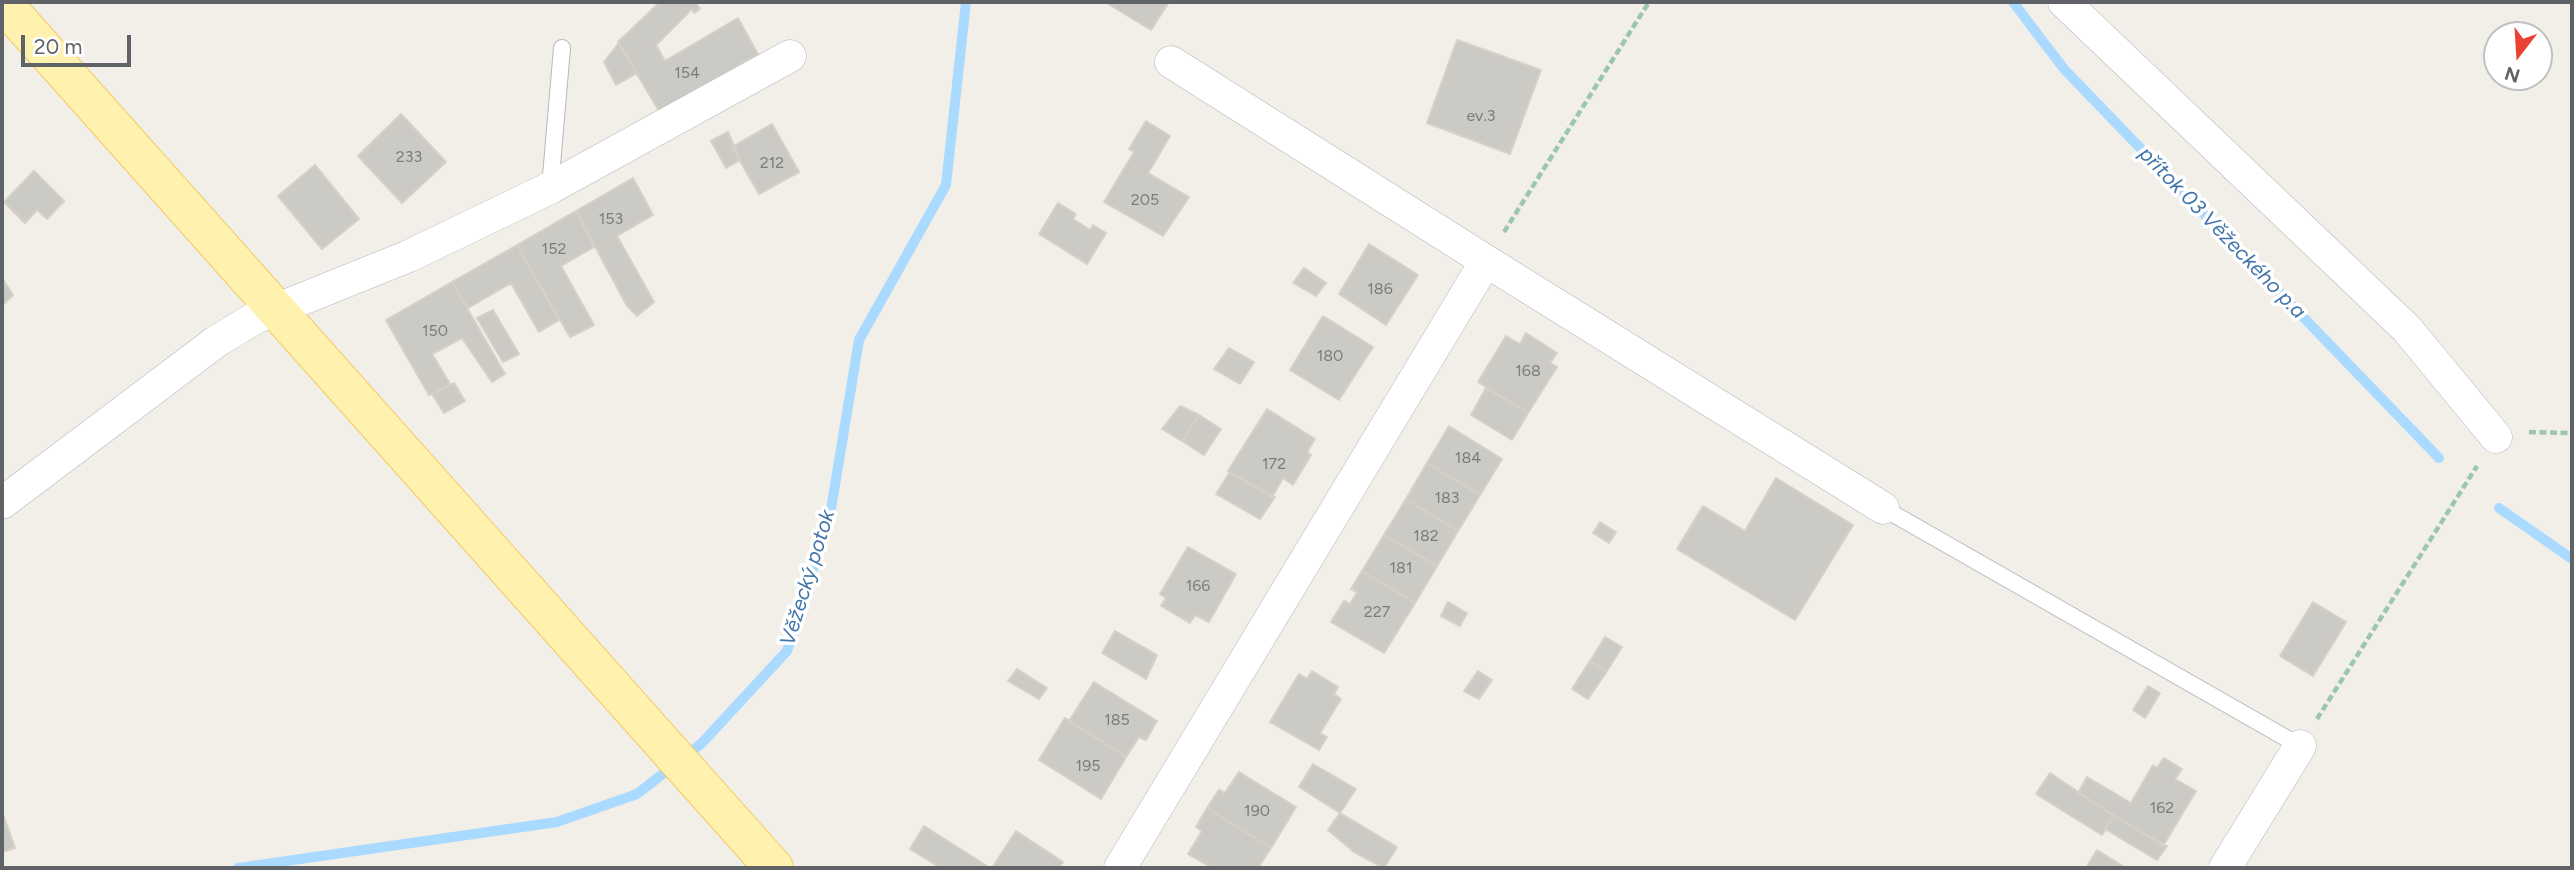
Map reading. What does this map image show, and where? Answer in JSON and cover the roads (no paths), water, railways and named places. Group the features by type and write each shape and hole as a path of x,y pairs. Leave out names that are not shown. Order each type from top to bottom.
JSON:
{"main road":[{"path":"2,2 774,868"}],"street":[{"path":"2064,2 2407,329 2496,437"},
{"path":"2,503 217,341 255,318 409,256 550,188 790,56"},
{"path":"1171,62 1883,509"},
{"path":"1121,868 1486,261"},
{"path":"2225,868 2300,746"}],"lane":[{"path":"550,188 562,48"},
{"path":"1883,509 2300,746"}],"waterway":[{"name":"Věžecký potok","path":"238,868 557,822 637,794 701,744 787,651 830,515 859,340 946,185 966,2"},
{"name":"přítok 03 Věžeckého p.a","path":"2013,2 2064,69 2439,458"},
{"name":"přítok 03 Věžeckého p.a","path":"2499,508 2572,559"}]}
